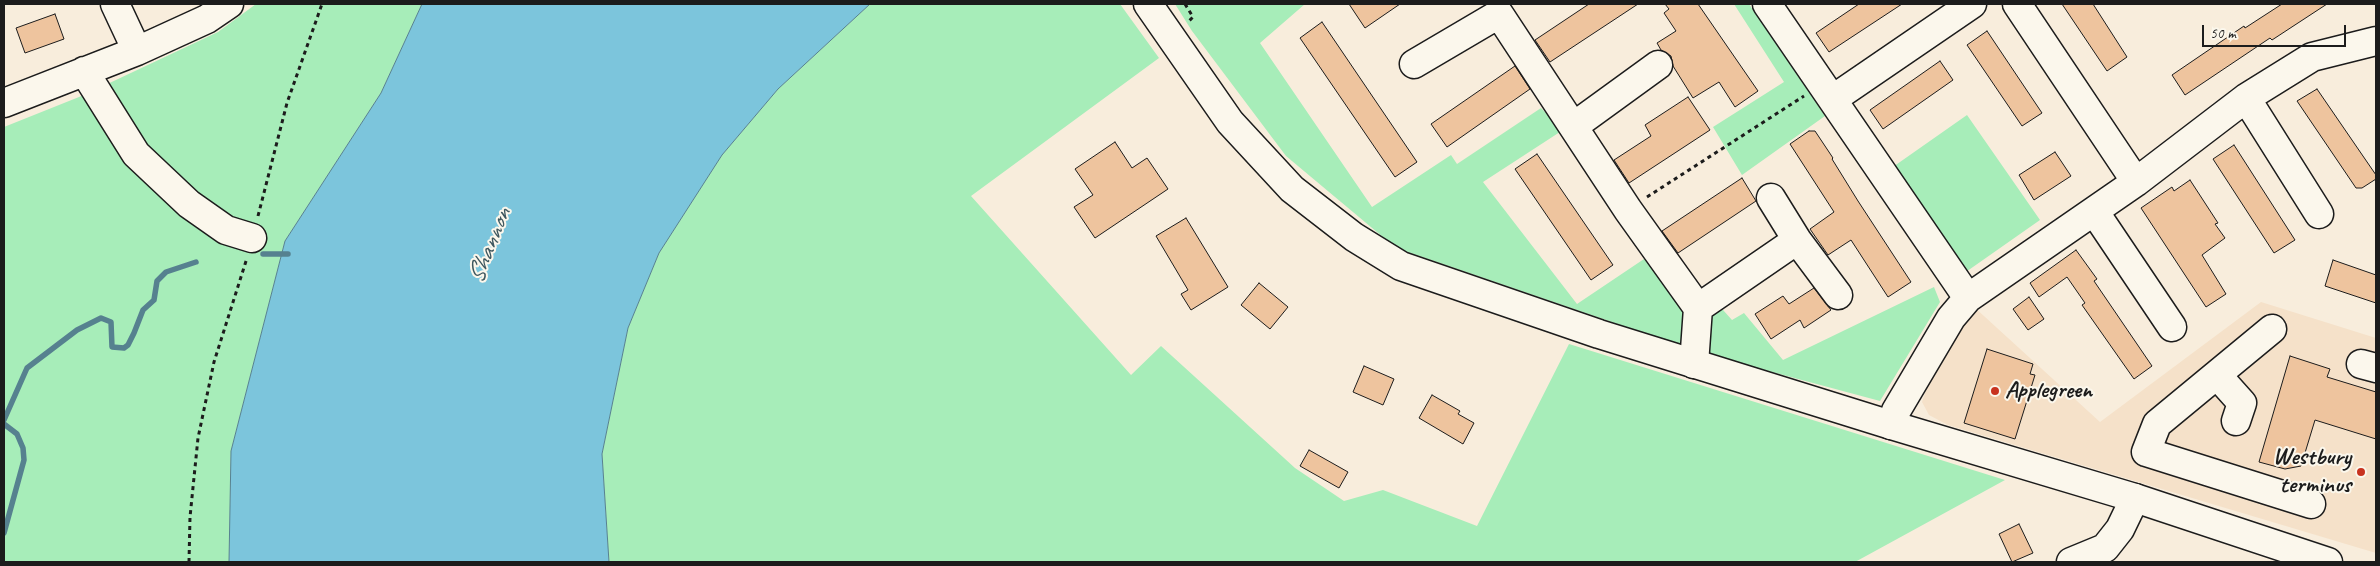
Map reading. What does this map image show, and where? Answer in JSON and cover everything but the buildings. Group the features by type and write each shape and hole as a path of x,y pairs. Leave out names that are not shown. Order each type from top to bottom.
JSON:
{"street":[{"path":"115,4 137,50"},
{"path":"4,103 137,50 206,19 229,4"},
{"path":"1148,4 1230,122 1292,189 1354,237 1401,266 1581,328 1891,425 2135,498 2328,562"},
{"path":"1767,4 1968,298"},
{"path":"1827,91 1972,4"},
{"path":"2018,4 2136,182"},
{"path":"1414,64 1511,7 1574,126 1628,210 1698,308 1694,364"},
{"path":"1891,425 1896,411 1951,318 1968,298 2136,182 2246,98 2312,57 2376,41"},
{"path":"1574,126 1658,65"},
{"path":"84,71 136,154 189,204 226,230 252,238"},
{"path":"2246,98 2319,214"},
{"path":"1771,198 1797,240 1838,295"},
{"path":"2094,211 2172,326"},
{"path":"1698,308 1797,240"},
{"path":"2272,329 2157,424 2146,452 2311,504"},
{"path":"2217,375 2242,403 2236,421"},
{"path":"2071,562 2106,548 2120,529 2135,498"}],"path":[{"path":"189,562 190,517 198,438 214,362 252,238 287,103 322,4"},
{"path":"1628,210 1827,91"}],"shaded area":[{"path":"2261,302 2376,338 2376,553 1948,425 1929,415 1922,402 1929,381 1973,306 2100,422"}],"green space":[{"path":"256,4 422,4 381,93 285,241 231,451 229,562 4,562 4,127 84,95 218,32"},
{"path":"870,4 1120,4 1159,58 971,196 1131,375 1161,346 1295,468 1344,501 1383,490 1477,526 1569,344 2005,480 1855,562 609,562 602,454 628,328 659,253 722,155 778,89"},
{"path":"1175,4 1305,4 1260,43 1372,207 1451,155 1457,164 1541,108 1563,130 1483,182 1577,304 1644,259 1703,307 1715,301 1732,320 1744,313 1783,360 1934,287 1940,302 1880,401 1705,354 1396,248 1286,156 1192,31"},
{"path":"1734,4 1749,4 1825,116 1742,175 1713,127 1784,82"},
{"path":"1967,115 2040,220 1963,274 1890,169"}],"water":[{"name":"Shannon","path":"422,4 870,4 778,89 722,155 659,253 628,328 602,454 609,562 229,562 231,451 285,241 381,93"}],"waterway":[{"path":"263,254 288,254"},
{"path":"4,420 27,368 77,330 101,318 111,322 112,347 124,348 128,345 143,310 154,300 157,281 166,272 196,262"},
{"path":"4,424 17,434 23,448 24,460 4,533"}],"place":[{"name":"Applegreen","path":"1995,391"},
{"name":"Westbury terminus","path":"2361,472"}]}
